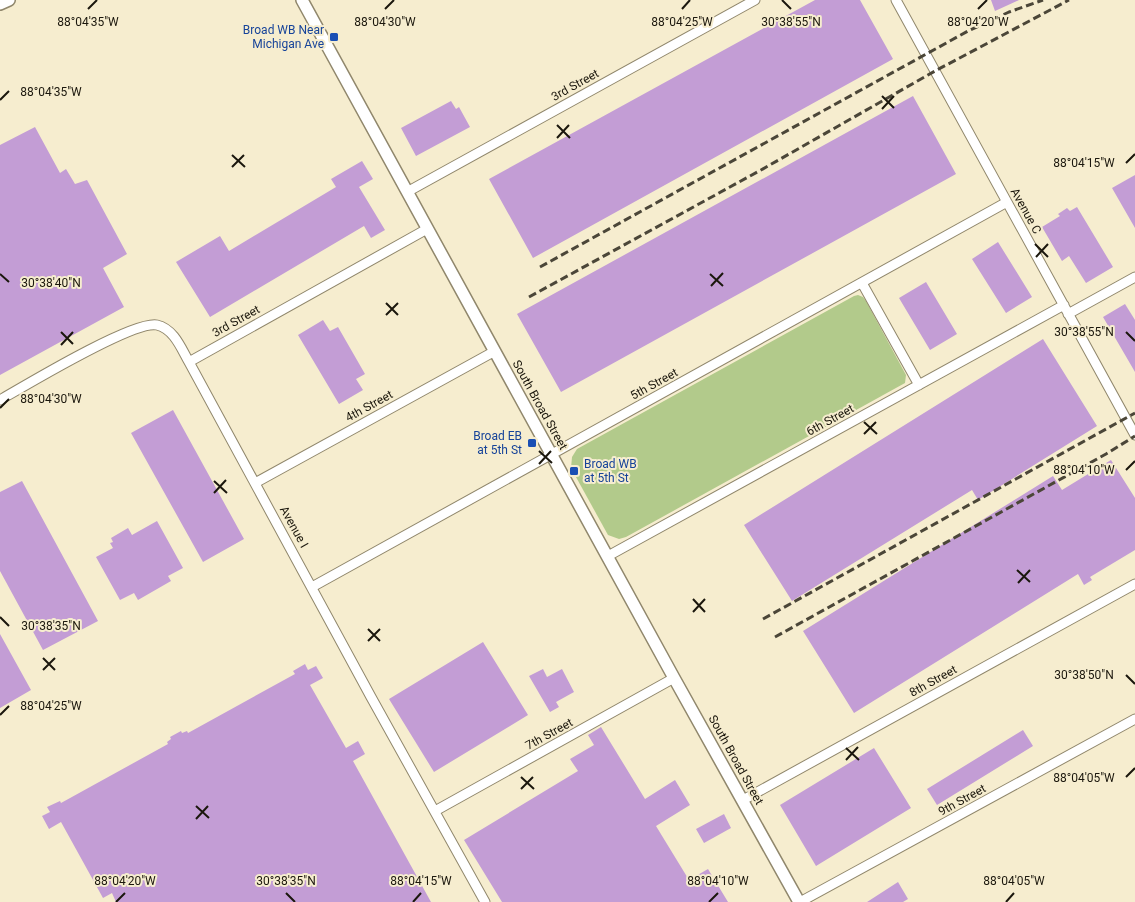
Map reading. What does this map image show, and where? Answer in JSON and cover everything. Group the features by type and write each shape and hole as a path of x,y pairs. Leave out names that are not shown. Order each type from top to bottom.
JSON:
{"street":[{"path":"0,2 10,0"},
{"name":"South Broad Street","path":"302,0 674,678 800,902"},
{"name":"3rd Street","path":"407,192 755,0"},
{"name":"Avenue C","path":"896,0 1135,434"},
{"name":"5th Street","path":"312,587 1007,202"},
{"name":"3rd Street","path":"189,362 427,229"},
{"path":"1068,314 1135,277"},
{"path":"862,282 919,385"},
{"name":"6th Street","path":"608,556 1064,305"},
{"name":"Avenue I","path":"0,400 116,336 147,325 155,325 170,332 189,362 486,902"},
{"name":"4th Street","path":"256,483 495,351"},
{"name":"8th Street","path":"743,800 1135,584"},
{"name":"7th Street","path":"435,811 674,678"},
{"name":"9th Street","path":"800,902 1135,719"}],"green space":[{"path":"858,295 866,301 906,375 905,383 626,537 619,539 608,535 571,468 572,457 577,449"}],"building":[{"path":"815,0 860,0 893,59 533,258 489,179"},
{"path":"991,0 1019,0 995,11"},
{"path":"913,96 956,174 561,392 517,314"},
{"path":"451,101 456,109 459,107 470,127 416,156 401,128"},
{"path":"35,127 60,173 66,169 75,184 87,180 127,254 103,268 124,307 0,375 0,145"},
{"path":"362,161 373,179 359,187 385,230 371,238 364,226 210,317 176,262 220,236 229,251 336,187 331,179"},
{"path":"1135,175 1135,228 1112,188"},
{"path":"1077,207 1113,267 1086,283 1069,256 1062,261 1042,227 1060,216 1058,214 1067,208 1070,211"},
{"path":"998,242 1032,297 1006,313 972,259"},
{"path":"926,282 957,334 930,350 899,298"},
{"path":"1125,304 1135,320 1135,372 1103,317"},
{"path":"323,320 330,331 338,327 365,374 356,379 363,390 339,404 298,335"},
{"path":"1043,339 1097,426 978,500 972,490 792,601 744,525"},
{"path":"173,410 244,539 203,562 131,433"},
{"path":"1111,460 1135,498 1135,550 1090,577 1092,580 1084,585 1078,574 854,713 803,631 1053,476 1062,490"},
{"path":"22,481 98,621 43,650 0,571 0,492"},
{"path":"157,521 183,568 168,576 171,581 138,600 134,593 120,600 96,557 113,548 110,543 113,542 111,538 128,528 132,535"},
{"path":"0,634 31,690 0,708"},
{"path":"483,642 528,715 434,772 389,699"},
{"path":"305,664 308,670 316,666 323,678 310,685 346,748 358,741 365,754 353,761 431,902 116,902 112,893 103,898 61,822 49,829 42,816 50,812 47,807 60,801 61,803 168,744 167,742 171,739 170,737 181,731 182,733 187,731 188,733 295,674 293,671"},
{"path":"543,669 547,677 562,669 574,692 556,702 559,707 550,712 529,676"},
{"path":"601,727 645,799 675,780 690,805 656,826 689,880 708,869 728,902 502,902 464,840 578,771 570,759 594,745 588,735"},
{"path":"1023,730 1033,746 937,805 927,789"},
{"path":"874,748 911,808 816,866 780,805"},
{"path":"724,814 731,828 704,843 696,829"},
{"path":"898,882 908,899 903,902 867,902"}],"railway":[{"path":"540,267 968,31 1009,12 1043,0"},
{"path":"529,297 761,170 935,71 1069,0"},
{"path":"763,619 1135,413"},
{"path":"775,637 1106,454 1135,436"}],"place":[{"name":"Broad WB Near Michigan Ave","path":"334,37"},
{"name":"Broad EB at 5th St","path":"532,443"},
{"name":"Broad WB at 5th St","path":"574,471"}]}
